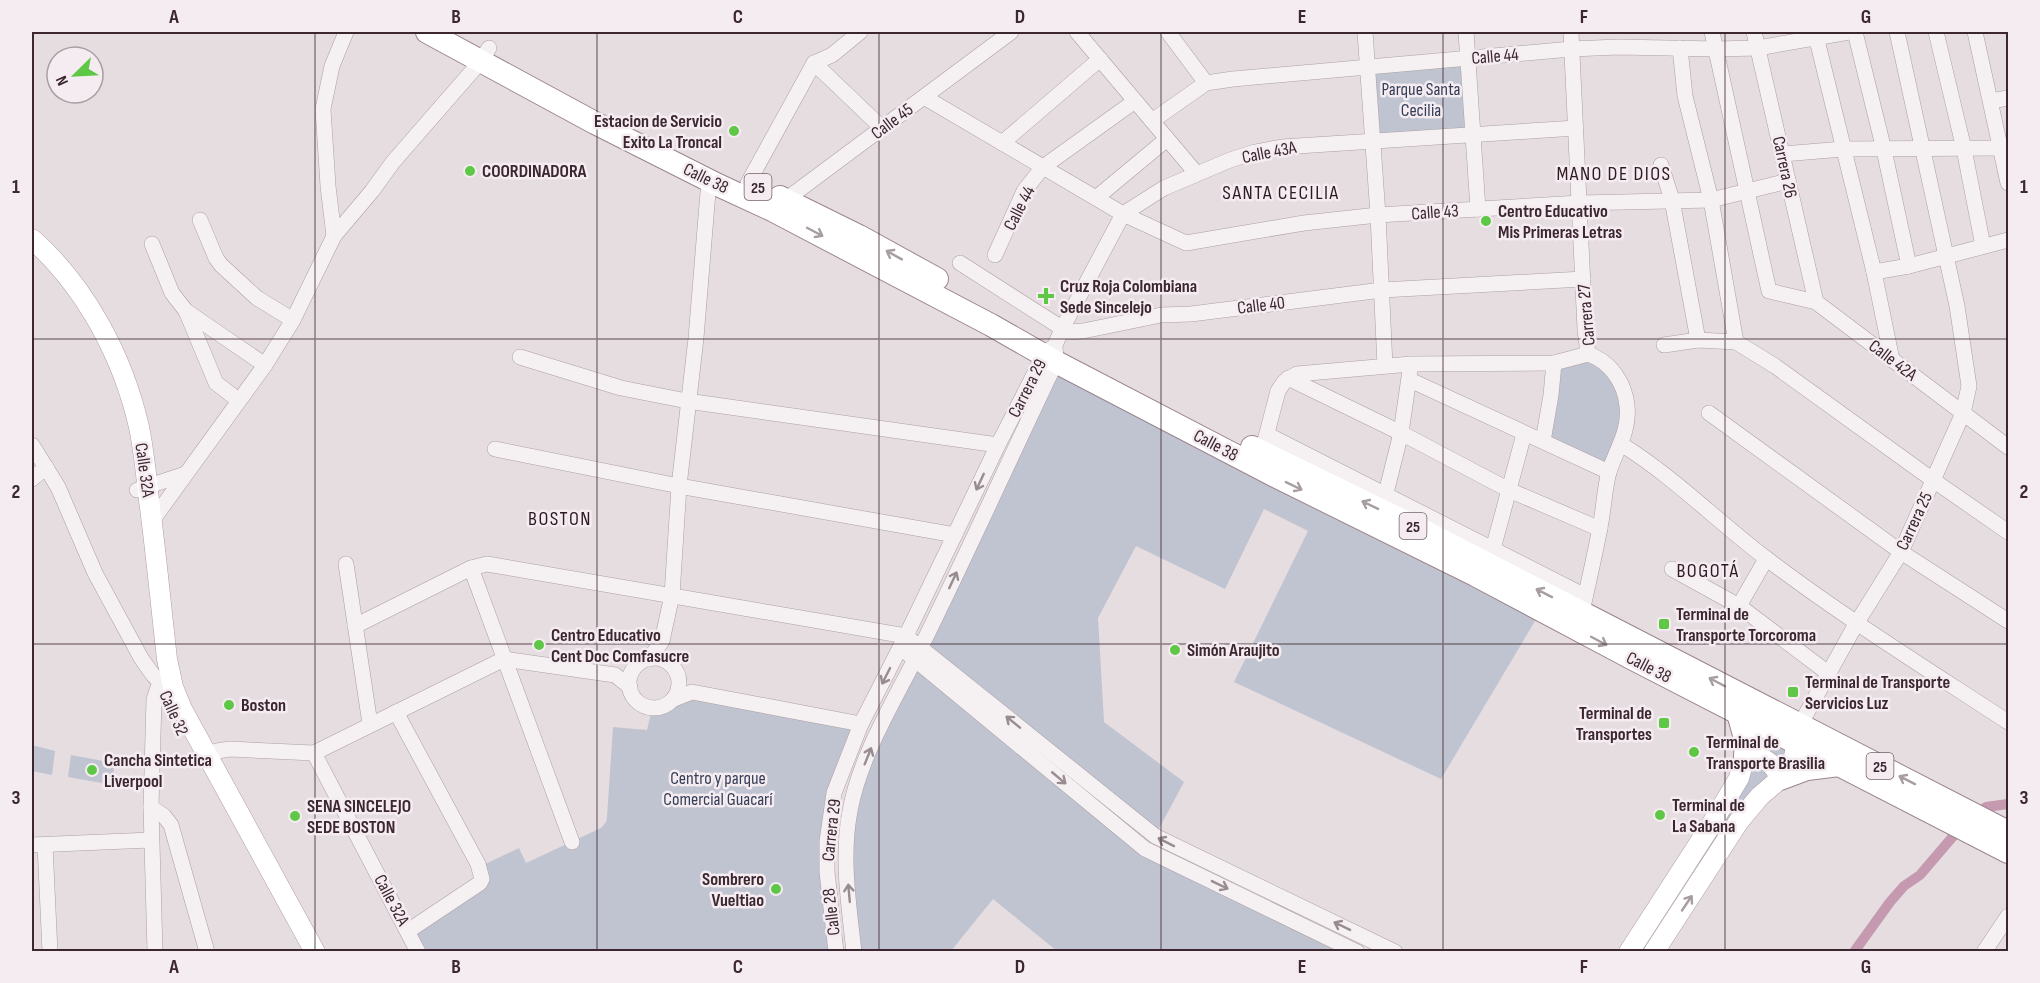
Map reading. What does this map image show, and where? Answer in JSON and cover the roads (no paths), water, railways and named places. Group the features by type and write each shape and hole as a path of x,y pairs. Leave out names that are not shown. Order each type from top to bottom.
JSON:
{"highway":[{"name":"Calle 38","path":"427,32 485,55 748,183 779,205"},
{"name":"Calle 38","path":"459,32 485,55 595,123 709,180 859,236 1275,476 1738,712 1765,717"},
{"name":"Calle 38","path":"1054,347 1265,444 1420,529 1583,604 1765,717 1978,826 2008,852"},
{"path":"1738,712 1746,742 1745,756"},
{"name":"Calle 38","path":"1798,734 1840,765 1956,815"},
{"path":"1780,779 1807,769 1840,765"},
{"name":"Calle 38","path":"1978,826 2008,832"}],"main road":[{"name":"Calle 32A","path":"32,239 74,286 102,330 128,390 138,425 148,486 170,675 177,698 192,727"},
{"name":"Calle 32A","path":"32,253 65,292 87,326 102,356 116,389 148,486 152,630 160,682"},
{"path":"164,629 161,645 163,670 160,682 170,692 192,727"},
{"name":"Calle 32","path":"160,682 172,713 315,951"},
{"path":"1629,951 1739,778 1749,742 1765,717"},
{"name":"Calle 32","path":"192,727 201,758 300,951"},
{"name":"Carrera 25","path":"1654,951 1739,821 1760,796 1780,779 1793,762 1798,734"},
{"path":"1745,756 1757,756 1766,760 1774,767 1780,779"}],"street":[{"path":"334,236 327,186 322,109 332,66 346,32"},
{"path":"748,183 814,63 841,49 860,32"},
{"name":"Calle 45","path":"779,205 1011,32"},
{"path":"1077,32 1196,173"},
{"path":"1168,32 1206,83"},
{"path":"1365,32 1378,215 1385,366"},
{"path":"1466,32 1478,209"},
{"name":"Carrera 27","path":"1571,32 1588,354 1600,358 1609,366 1624,391 1627,407 1627,427 1609,472 1600,529 1583,604"},
{"path":"1671,32 1677,47 1685,96 1711,200 1736,342"},
{"path":"1712,32 1748,192"},
{"name":"Carrera 26","path":"1754,32 1816,302"},
{"name":"Calle 44","path":"1152,121 1206,83 1233,79 1572,49 1758,48 1816,35 1849,32"},
{"path":"1855,32 1909,266"},
{"name":"Carrera 25","path":"1798,734 1828,673 1900,552 1963,412 1968,386 1957,306 1897,32"},
{"path":"1936,32 1964,149 1983,246"},
{"path":"1975,32 2008,183"},
{"path":"1816,35 1874,272 1892,360"},
{"path":"152,521 265,365 293,320 334,236 393,162 485,55"},
{"path":"1002,143 1100,59"},
{"path":"814,63 882,128"},
{"name":"Calle 43","path":"924,97 1123,214 1186,243 1304,223 1378,215 1580,203 1711,200 1788,182"},
{"path":"1991,101 2008,98"},
{"name":"Calle 44","path":"995,255 1024,191 1043,167 1135,100"},
{"name":"Calle 43A","path":"1054,347 1123,214 1145,199 1196,173 1255,152 1282,147 1576,128"},
{"path":"1096,198 1167,139"},
{"path":"1783,154 1843,149 2001,148"},
{"path":"1661,165 1672,200 1698,340"},
{"path":"709,180 696,338 679,486 672,595 662,641 630,677 630,687 633,696 644,707 659,708 692,692 861,724"},
{"name":"Calle 42A","path":"1748,192 1769,291 1816,302 2008,447"},
{"path":"200,220 221,265 257,298 293,320"},
{"path":"1874,272 1909,266 2008,240"},
{"path":"152,244 171,293 186,311 265,365"},
{"name":"Calle 40","path":"960,263 1054,347 1068,332 1161,315 1191,314 1382,290 1583,279"},
{"path":"186,311 216,383 238,400"},
{"path":"1664,345 1698,340 1736,342 1775,366 2008,532"},
{"name":"Carrera 29","path":"827,872 827,841 834,793 861,724 899,640 955,536 998,445 1054,347"},
{"name":"Carrera 29","path":"850,811 858,781 875,738 918,653 1054,347"},
{"path":"1410,372 1554,363 1588,354"},
{"path":"520,357 621,388 687,401 998,445"},
{"path":"1543,441 1554,363"},
{"path":"1583,604 1493,549 1386,493 1265,444 1278,391 1288,378 1309,372 1385,366 1410,372 1524,434 1609,472"},
{"path":"1386,493 1401,433 1410,372"},
{"path":"1288,378 1401,433 1509,490 1600,529"},
{"path":"1709,413 1900,552 2008,621"},
{"path":"1493,549 1524,434"},
{"path":"1621,444 1650,462 1766,559 1856,624 2008,722"},
{"name":"Calle 32","path":"32,445 58,487 95,573 141,658 160,682"},
{"path":"495,449 679,486 955,536"},
{"path":"32,479 46,467"},
{"path":"148,486 185,474"},
{"path":"148,486 167,488 170,496"},
{"path":"1738,606 1766,559"},
{"path":"346,564 370,724"},
{"path":"355,626 471,568 487,564 672,595 899,640 1155,836 1395,951"},
{"path":"471,568 572,842"},
{"path":"1672,569 1738,606 1828,673"},
{"path":"662,641 679,684 674,699"},
{"path":"918,653 1145,849 1357,951"},
{"path":"201,758 230,750 314,753 504,659 615,675 630,687"},
{"path":"615,675 643,662 665,660 692,692"},
{"path":"154,951 151,807 154,699 160,682"},
{"path":"396,712 481,873 480,882 408,931"},
{"name":"Calle 32A","path":"314,753 418,951"},
{"path":"151,807 164,816 171,825 207,951"},
{"name":"Calle 28","path":"850,811 846,843 847,879 854,951"},
{"path":"50,951 38,845 151,840"},
{"name":"Calle 28","path":"827,872 836,951"},
{"path":"1257,902 1264,887"},
{"path":"1984,951 2006,919"}],"waterway":[{"path":"1975,815 1986,807 2008,804"},
{"path":"1854,952 1890,902 1904,886 1920,875 1961,827"}],"place":[{"name":"Estacion de Servicio Exito La Troncal","path":"734,131"},
{"name":"COORDINADORA","path":"470,171"},
{"name":"Centro Educativo Mis Primeras Letras","path":"1486,221"},
{"name":"Cruz Roja Colombiana Sede Sincelejo","path":"1046,296"},
{"name":"Terminal de Transporte Torcoroma","path":"1664,624"},
{"name":"Centro Educativo Cent Doc Comfasucre","path":"539,645"},
{"name":"Simón Araujito","path":"1175,650"},
{"name":"Terminal de Transporte Servicios Luz","path":"1793,692"},
{"name":"Boston","path":"229,705"},
{"name":"Terminal de Transportes","path":"1664,723"},
{"name":"Terminal de Transporte Brasilia","path":"1694,752"},
{"name":"Cancha Sintetica Liverpool","path":"92,770"},
{"name":"Terminal de La Sabana","path":"1660,815"},
{"name":"SENA SINCELEJO SEDE BOSTON","path":"295,816"},
{"name":"Sombrero Vueltiao","path":"776,889"}],"district":[{"name":"MANO DE DIOS","path":"1614,173"},
{"name":"SANTA CECILIA","path":"1281,192"},
{"name":"BOSTON","path":"560,518"},
{"name":"BOGOTÁ","path":"1708,570"}],"park label":[{"name":"Parque Santa Cecilia","path":"1421,100"},
{"name":"Centro y parque Comercial Guacarí","path":"718,788"}]}
